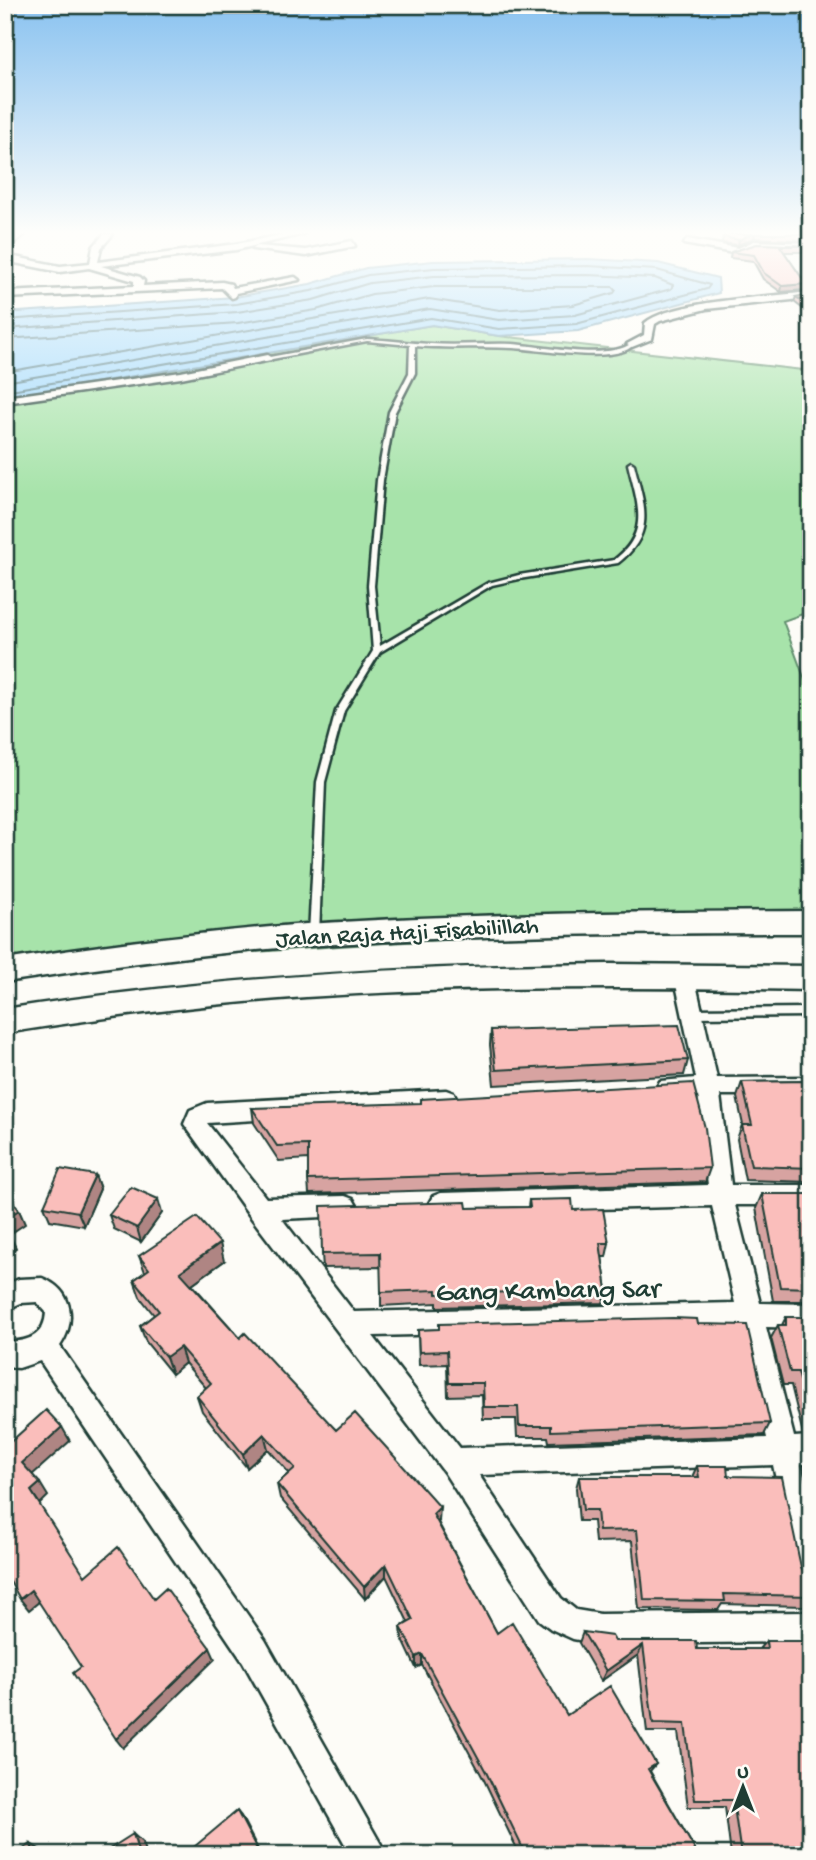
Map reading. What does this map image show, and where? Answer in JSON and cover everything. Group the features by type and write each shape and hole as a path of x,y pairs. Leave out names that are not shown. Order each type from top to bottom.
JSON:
{"main road":[{"name":"Jalan Raja Haji Fisabilillah","path":"5,971 151,949 314,933 578,924 811,922"},
{"name":"Jalan Raja Haji Fisabilillah","path":"5,1021 173,998 414,980 684,975 811,978"}],"street":[{"path":"632,344 649,337 650,323 654,321"},
{"path":"5,400 181,375 267,358"},
{"path":"684,975 708,1085 720,1195 749,1315 797,1450 811,1577"},
{"path":"652,1088 708,1085 811,1086"},
{"path":"471,1098 202,1114 196,1121 196,1128 454,1462 550,1609 570,1624 600,1629 811,1627"},
{"path":"422,1204 720,1195 811,1195"},
{"path":"258,1209 367,1205"},
{"path":"5,1298 31,1289 51,1296 60,1314 53,1336 44,1345 21,1356 5,1354"},
{"name":"Gang Kambang Sar","path":"348,1324 811,1316"},
{"path":"44,1345 254,1651 370,1855"},
{"path":"454,1462 797,1450"}],"lane":[{"path":"267,358 367,340 412,344 513,346 578,353 628,349 632,344"},
{"path":"377,651 371,586 380,480 392,412 412,373 412,344"},
{"path":"314,933 321,782 340,711 377,651 490,584 616,562 629,554 644,520 631,464"},
{"path":"692,1013 811,1012"}],"green space":[{"path":"432,325 499,336 811,371 811,611 783,621 811,696 811,933 608,934 405,942 170,958 5,978 5,398"}],"water":[{"path":"5,321 616,321 578,331 499,336 432,325 5,398"}],"building":[{"path":"679,1025 688,1060 496,1070 491,1030"},
{"path":"811,1081 811,1168 751,1166 742,1125 752,1125 742,1082"},
{"path":"693,1083 705,1128 710,1168 308,1180 308,1145 277,1146 252,1108 421,1103 421,1099"},
{"path":"60,1169 95,1175 78,1212 44,1206"},
{"path":"131,1187 158,1199 137,1228 109,1215"},
{"path":"5,1191 19,1210 5,1218"},
{"path":"762,1194 811,1194 811,1288 780,1287"},
{"path":"572,1199 573,1210 603,1209 609,1243 600,1243 607,1290 437,1294 437,1290 381,1292 380,1253 322,1254 321,1206 466,1202 467,1208 530,1207 529,1200"},
{"path":"197,1217 220,1243 180,1272 240,1338 245,1333 336,1430 355,1413 440,1507 433,1514 497,1633 512,1622 567,1715 610,1686 656,1764 648,1769 698,1855 526,1855 486,1772 422,1654 416,1657 401,1627 413,1620 386,1564 364,1587 277,1484 295,1468 264,1434 243,1454 197,1396 211,1383 180,1347 166,1357 140,1326 159,1311 134,1280 149,1269 139,1256"},
{"path":"786,1317 811,1317 811,1422 798,1372 790,1372 778,1325 786,1325"},
{"path":"697,1319 698,1324 747,1325 770,1423 551,1431 551,1426 519,1426 518,1407 484,1407 483,1383 449,1383 447,1351 419,1352 418,1330 439,1329 439,1324"},
{"path":"46,1410 62,1427 22,1463 40,1483 31,1491 85,1576 118,1547 154,1599 166,1588 210,1648 116,1739 73,1673 81,1667 31,1590 20,1599 5,1573 5,1443 7,1445"},
{"path":"697,1466 727,1466 728,1476 782,1477 801,1567 809,1580 811,1596 724,1594 725,1601 644,1600 637,1530 599,1531 597,1510 583,1510 579,1477 699,1477"},
{"path":"583,1632 612,1636 615,1641 696,1641 697,1649 767,1649 766,1641 811,1641 811,1855 741,1855 733,1800 695,1800 685,1724 653,1723 643,1645 606,1671"},
{"path":"237,1811 260,1855 189,1855 188,1852"},
{"path":"133,1834 139,1855 100,1855"},
{"path":"31,1844 34,1855 14,1855"}]}
